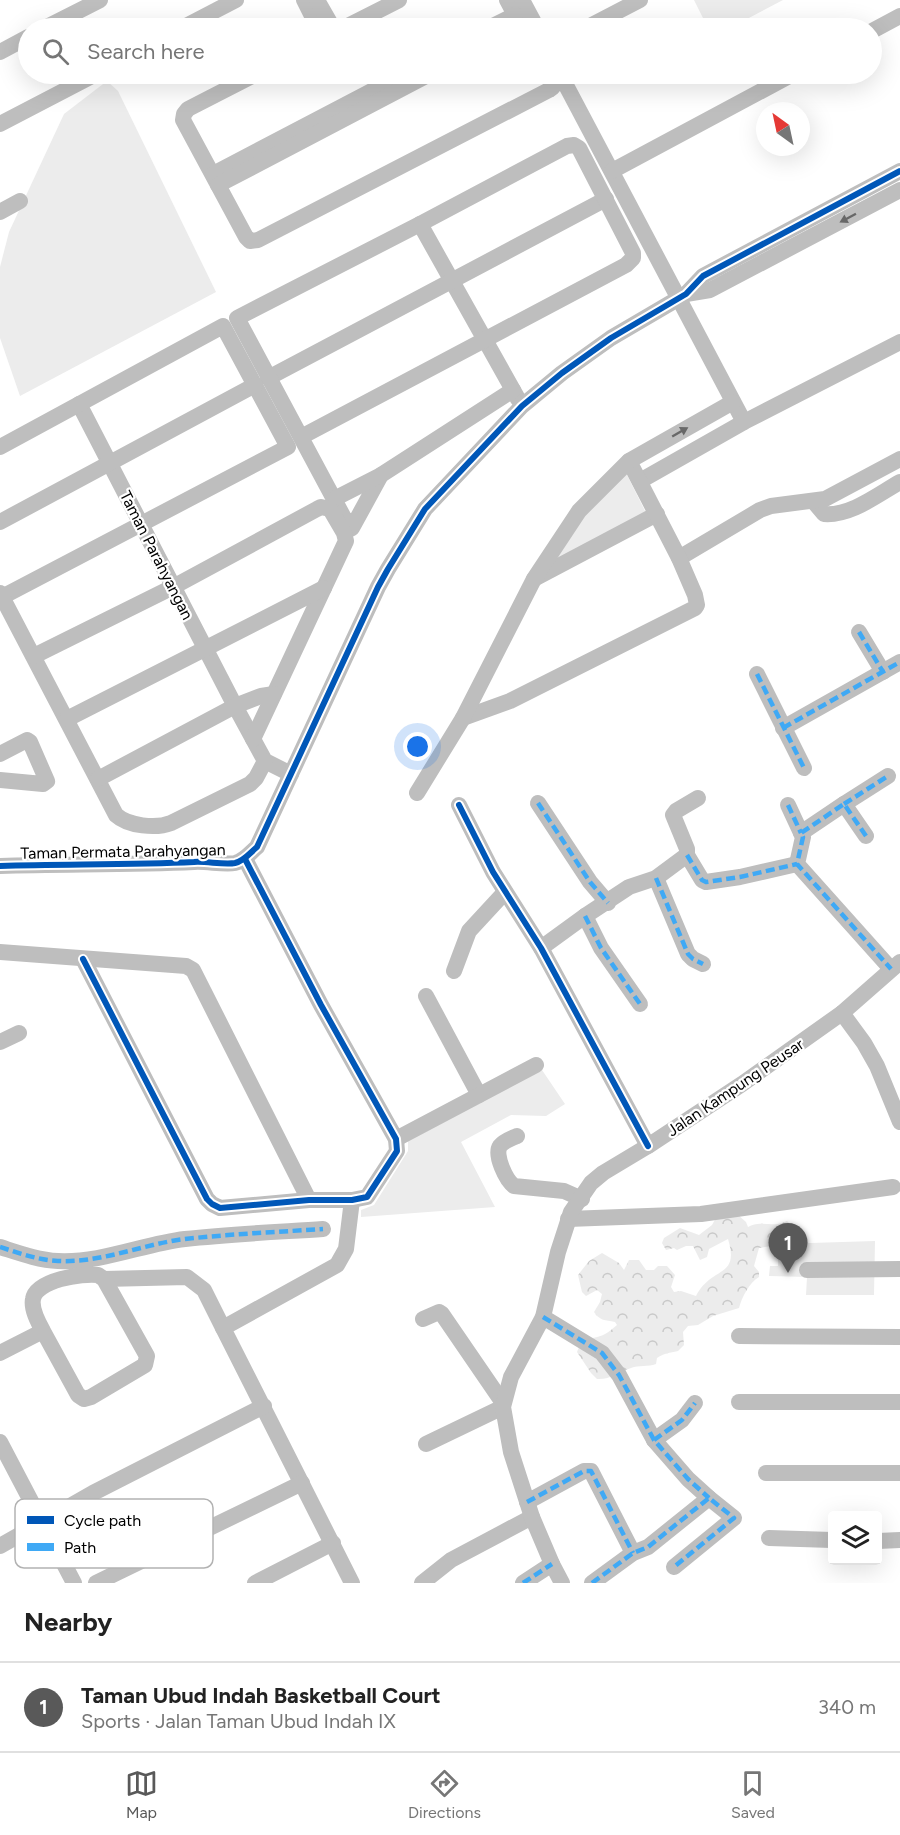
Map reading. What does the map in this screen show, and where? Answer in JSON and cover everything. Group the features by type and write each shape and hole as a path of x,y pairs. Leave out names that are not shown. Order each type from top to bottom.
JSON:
{"street":[{"path":"65,18 100,0"},
{"path":"201,18 236,0"},
{"path":"304,0 313,18"},
{"path":"317,0 327,18"},
{"path":"364,18 399,0"},
{"path":"605,18 639,0"},
{"path":"882,26 900,16"},
{"path":"0,52 18,42"},
{"path":"0,124 77,84"},
{"path":"237,84 188,109 183,120 250,241 258,240 549,90 553,87 552,84"},
{"path":"358,105 389,84"},
{"path":"215,180 358,105 407,84"},
{"path":"565,84 683,296 744,422"},
{"path":"612,171 774,84"},
{"path":"291,774 265,761 250,784 160,827 122,820 116,815 1,595 288,447 237,318 567,146 574,145 579,148 633,253 631,260 626,265 301,437"},
{"path":"83,959 207,1199 220,1208 309,1200 351,1207 367,1197 397,1151 396,1139 321,1005 245,859 257,847 373,598 398,552 426,509 522,406 562,373 603,344 683,296 711,271 900,171"},
{"path":"683,296 710,291 900,190"},
{"path":"0,522 606,199"},
{"path":"0,212 20,201"},
{"path":"420,224 522,406"},
{"path":"0,447 223,326 301,437 351,530 381,475"},
{"path":"640,481 744,422 900,342"},
{"path":"333,499 381,475 513,390"},
{"path":"417,793 463,718 534,579 579,511 629,461 733,402"},
{"name":"Taman Parahyangan","path":"79,404 265,761"},
{"path":"679,558 760,510 771,506 814,502 836,495 900,459"},
{"path":"463,718 510,701 695,608 697,601 679,558 629,461"},
{"path":"814,502 824,514 835,515 899,486"},
{"path":"34,656 173,587 321,507 330,509 346,537 254,739"},
{"path":"534,579 657,514"},
{"path":"67,719 324,588"},
{"path":"858,633 883,672"},
{"path":"783,728 900,662"},
{"path":"757,674 804,768"},
{"path":"98,779 235,706 261,696 274,694"},
{"path":"0,754 22,742 30,741 48,781 43,784 0,780"},
{"path":"801,833 888,776"},
{"path":"698,798 673,815 687,849 687,855 702,880 706,882 740,877 796,864"},
{"path":"538,803 590,882 608,903"},
{"path":"844,804 866,836"},
{"path":"459,805 505,892 541,948 648,1146"},
{"path":"788,805 803,837 796,864"},
{"path":"541,948 585,916 629,888 656,878 687,855"},
{"name":"Taman Permata Parahyangan","path":"0,866 206,861 231,863 245,859"},
{"path":"796,864 896,966"},
{"path":"656,878 688,954 703,964"},
{"path":"454,971 469,931 505,892"},
{"path":"585,916 601,948 640,1004"},
{"path":"0,952 186,966 193,970 309,1200"},
{"name":"Jalan Kampung Peusar","path":"562,1583 529,1510 511,1452 503,1405 512,1377 543,1317 568,1219 591,1183 603,1173 742,1084 842,1013 896,966"},
{"path":"426,996 478,1095"},
{"path":"842,1013 877,1066 900,1122"},
{"path":"0,1042 19,1033"},
{"path":"396,1139 536,1065"},
{"path":"517,1136 501,1144 499,1148 499,1157 508,1182 513,1186 564,1191 582,1199"},
{"path":"568,1219 701,1214 894,1187"},
{"path":"223,1328 337,1265 346,1250 351,1207"},
{"path":"0,1247 29,1256 65,1261 105,1257 184,1239 323,1229"},
{"path":"807,1270 900,1269"},
{"path":"92,1274 104,1279 147,1356 145,1365 84,1399 78,1395 43,1331 34,1312 32,1300 35,1292 53,1280 92,1274"},
{"path":"104,1279 188,1277 204,1290 352,1583"},
{"path":"423,1319 439,1312 442,1314 503,1405 426,1444"},
{"path":"543,1317 602,1353 619,1375 654,1440 688,1479 735,1518 674,1567"},
{"path":"0,1353 43,1331"},
{"path":"739,1336 900,1336"},
{"path":"739,1402 900,1402"},
{"path":"654,1440 682,1420 695,1403"},
{"path":"84,1499 264,1406"},
{"path":"0,1442 30,1499"},
{"path":"422,1583 451,1560 529,1510 584,1471 591,1471 633,1553"},
{"path":"766,1473 900,1473"},
{"path":"213,1526 302,1483"},
{"path":"592,1583 633,1553 648,1547 709,1498"},
{"path":"0,1546 15,1537"},
{"path":"769,1538 828,1540"},
{"path":"882,1541 900,1540"},
{"path":"255,1583 333,1543"},
{"path":"523,1583 552,1564"},
{"path":"66,1568 74,1583"},
{"path":"96,1583 127,1568"}],"green space":[{"path":"694,0 783,0 749,18 703,18"},
{"path":"103,84 110,84 118,91 216,292 20,396 0,338 0,267 9,232 64,114"},
{"path":"625,474 646,513 551,565 566,535"},
{"path":"542,1070 565,1104 546,1116 511,1115 461,1142 495,1207 361,1217 361,1210 374,1205 408,1151 408,1141"},
{"path":"737,1214 748,1227 787,1221 793,1227 797,1242 759,1248 754,1266 759,1272 759,1277 746,1291 739,1308 713,1316 698,1325 688,1326 683,1332 684,1345 678,1351 657,1358 656,1364 634,1367 610,1377 597,1379 577,1352 586,1340 605,1334 617,1325 615,1322 601,1319 594,1312 602,1294 597,1290 586,1296 582,1292 578,1275 589,1261 602,1253 619,1263 624,1270 629,1260 639,1260 646,1270 667,1266 675,1275 671,1287 674,1292 681,1291 696,1296 702,1286 727,1266 731,1252 728,1239 709,1249 707,1257 700,1260 693,1246 666,1250 662,1243 664,1238 680,1228 699,1235 712,1225 717,1216"},
{"path":"875,1241 874,1295 806,1295 807,1277 769,1276 770,1266 778,1266 778,1244"}],"marked path":[{"path":"859,632 883,672"},
{"path":"783,728 900,662"},
{"path":"757,674 804,768"},
{"path":"844,804 888,776"},
{"path":"538,803 590,882 608,903"},
{"path":"866,836 844,804 801,833 803,837 797,864 891,969"},
{"path":"788,805 801,833"},
{"path":"687,855 702,880 706,882 797,864"},
{"path":"656,878 688,954 703,964"},
{"path":"585,916 601,948 640,1004"},
{"path":"0,1247 43,1259 74,1261 185,1239 323,1229"},
{"path":"543,1317 602,1353 619,1375 654,1440 688,1479 709,1498"},
{"path":"654,1440 682,1420 695,1403"},
{"path":"527,1502 584,1471 591,1471 633,1553"},
{"path":"592,1583 633,1553 648,1547 709,1498 734,1518 674,1567"},
{"path":"523,1583 552,1564"}],"cycle path":[{"path":"0,866 231,863 244,859 257,847 388,569 425,509 522,406 562,373 611,338 686,294 703,276 900,171"},
{"path":"459,805 493,872 541,948 648,1146"},
{"path":"83,959 207,1199 212,1204 220,1208 309,1200 352,1200 367,1197 397,1151 396,1139 321,1005 245,859"}],"place":[{"name":"Taman Ubud Indah Basketball Court","path":"788,1273"}]}
